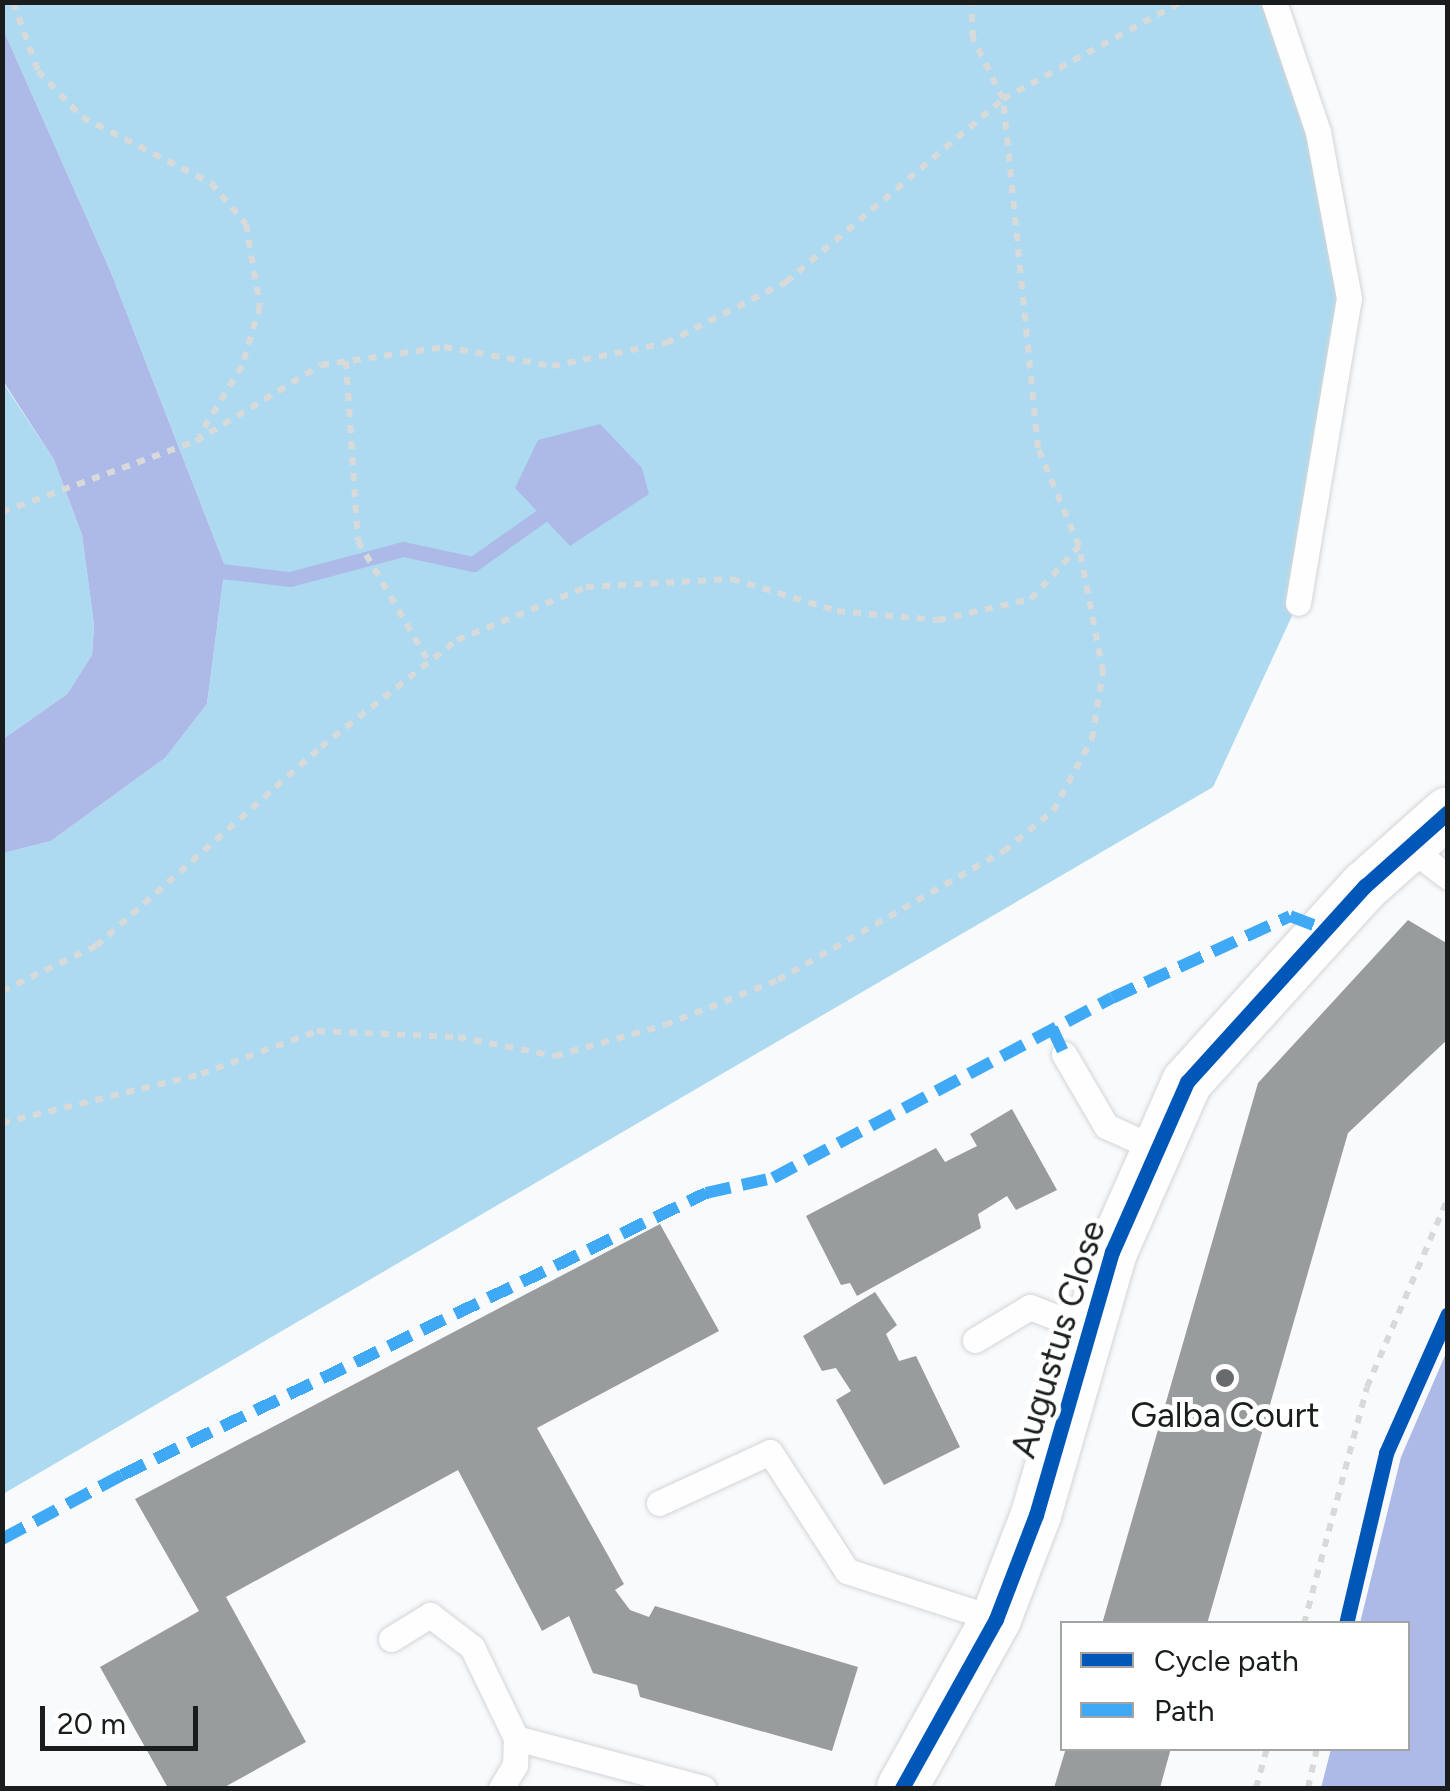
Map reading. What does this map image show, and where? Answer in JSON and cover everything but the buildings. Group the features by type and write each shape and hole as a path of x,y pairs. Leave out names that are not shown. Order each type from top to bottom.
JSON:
{"street":[{"name":"Augustus Close","path":"911,1785 996,1619 1036,1515 1086,1329 1187,1082 1272,983 1429,862 1448,812"}],"lane":[{"path":"1274,2 1318,132 1349,298 1298,603"},
{"path":"1064,1054 1106,1126 1157,1149"},
{"path":"975,1340 1030,1307 1086,1329"},
{"path":"659,1503 770,1452 847,1572 996,1619"},
{"path":"391,1639 430,1615 472,1647 516,1738 515,1765 501,1788"},
{"path":"516,1738 703,1788"}],"path":[{"path":"14,2 38,71 82,118 211,183 246,224 260,306 242,366 196,441"},
{"path":"2,1123 201,1074 317,1031 458,1037 555,1056 665,1025 778,980 1004,850 1053,810 1092,739 1103,672 1080,546 1038,448 1003,99 974,38 971,2"},
{"path":"2,512 196,441 321,365 444,346 552,366 666,343 786,282 1003,99 1181,2"},
{"path":"346,361 358,541 429,662"},
{"path":"2,991 96,946 457,640 568,594 619,584 732,580 837,612 938,620 1031,598 1080,546"},
{"path":"1305,1621 1367,1387 1448,1198"},
{"path":"1347,1621 1386,1453 1448,1314"},
{"path":"1256,1788 1266,1751"},
{"path":"1308,1788 1316,1751"}],"shaded area":[{"path":"3,3 1274,3 1349,298 1298,603 1213,787 3,1494 2,853 51,841 165,758 207,704 225,566 110,270 3,29"},
{"path":"3,29 110,270 225,566 207,704 165,758 51,841 3,853 3,739 67,694 92,655 94,625 82,535 54,460 3,381"},
{"path":"2,381 54,460 82,535 94,625 92,655 67,694 3,739"},
{"path":"600,424 642,468 649,494 570,546 515,488 538,440"},
{"path":"1447,1351 1447,1788 1321,1788 1330,1751 1410,1751 1410,1621 1360,1621 1401,1457"}],"waterway":[{"path":"212,570 290,579 403,549 473,564 541,516"}],"marked path":[{"path":"2,1539 122,1475 706,1193 773,1178 1112,998 1290,916 1324,929"},
{"path":"1052,1028 1064,1054"}],"cycle path":[{"path":"902,1788 996,1619 1036,1515 1112,1252 1187,1082 1365,886 1448,812"},
{"path":"1347,1621 1386,1453 1448,1314"}],"place":[{"name":"Galba Court","path":"1225,1378"}]}
